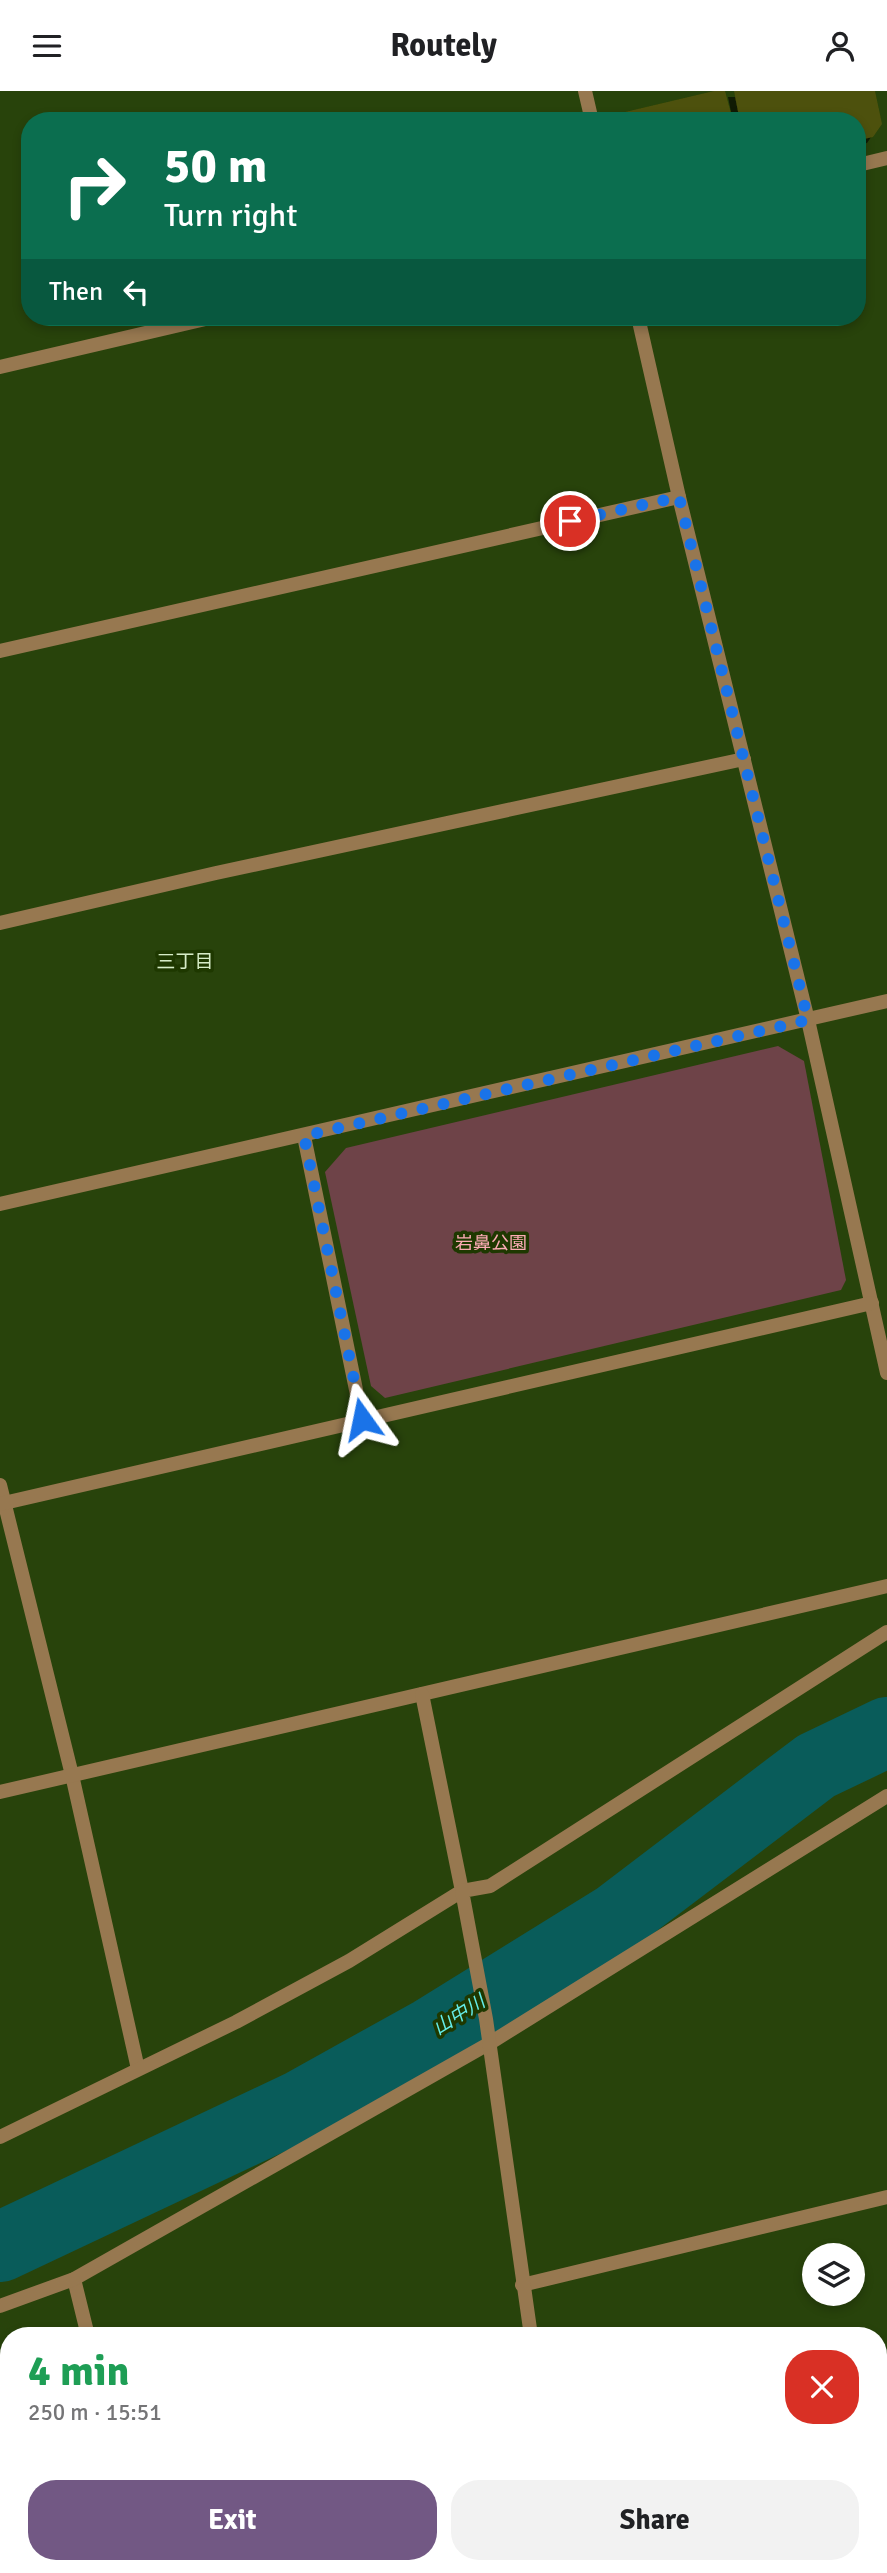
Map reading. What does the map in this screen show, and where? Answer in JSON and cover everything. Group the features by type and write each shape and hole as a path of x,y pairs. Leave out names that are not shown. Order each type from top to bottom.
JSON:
{"street":[{"path":"585,91 590,112"},
{"path":"866,163 887,158"},
{"path":"0,367 175,326"},
{"path":"640,326 679,497 808,1020 887,1373"},
{"path":"0,651 679,497"},
{"path":"0,923 216,873 744,759"},
{"path":"0,1204 887,1001"},
{"path":"304,1136 362,1419"},
{"path":"2,1503 872,1303"},
{"path":"0,1485 2,1503 72,1775 138,2069"},
{"path":"0,1792 887,1586"},
{"path":"0,2137 236,2022 349,1961 462,1891 490,1886 887,1632"},
{"path":"422,1694 486,2019 529,2327"},
{"path":"0,2306 74,2279 490,2043 887,1796"},
{"path":"522,2285 887,2197"},
{"path":"74,2279 86,2327"}],"green space":[{"name":"岩鼻公園","path":"778,1046 804,1061 846,1280 841,1290 385,1398 371,1386 325,1172 346,1148"}],"building":[{"path":"714,91 725,91 731,112 625,112"},
{"path":"734,91 875,91 882,124 873,137 866,138 866,112 738,112"}],"waterway":[{"name":"山中川","path":"0,2247 299,2106 432,2032 616,1918 816,1766 887,1732"}],"district":[{"name":"三丁目","path":"185,962"}],"route":[{"path":"362,1419 304,1136 808,1020 679,497 570,521"}]}
